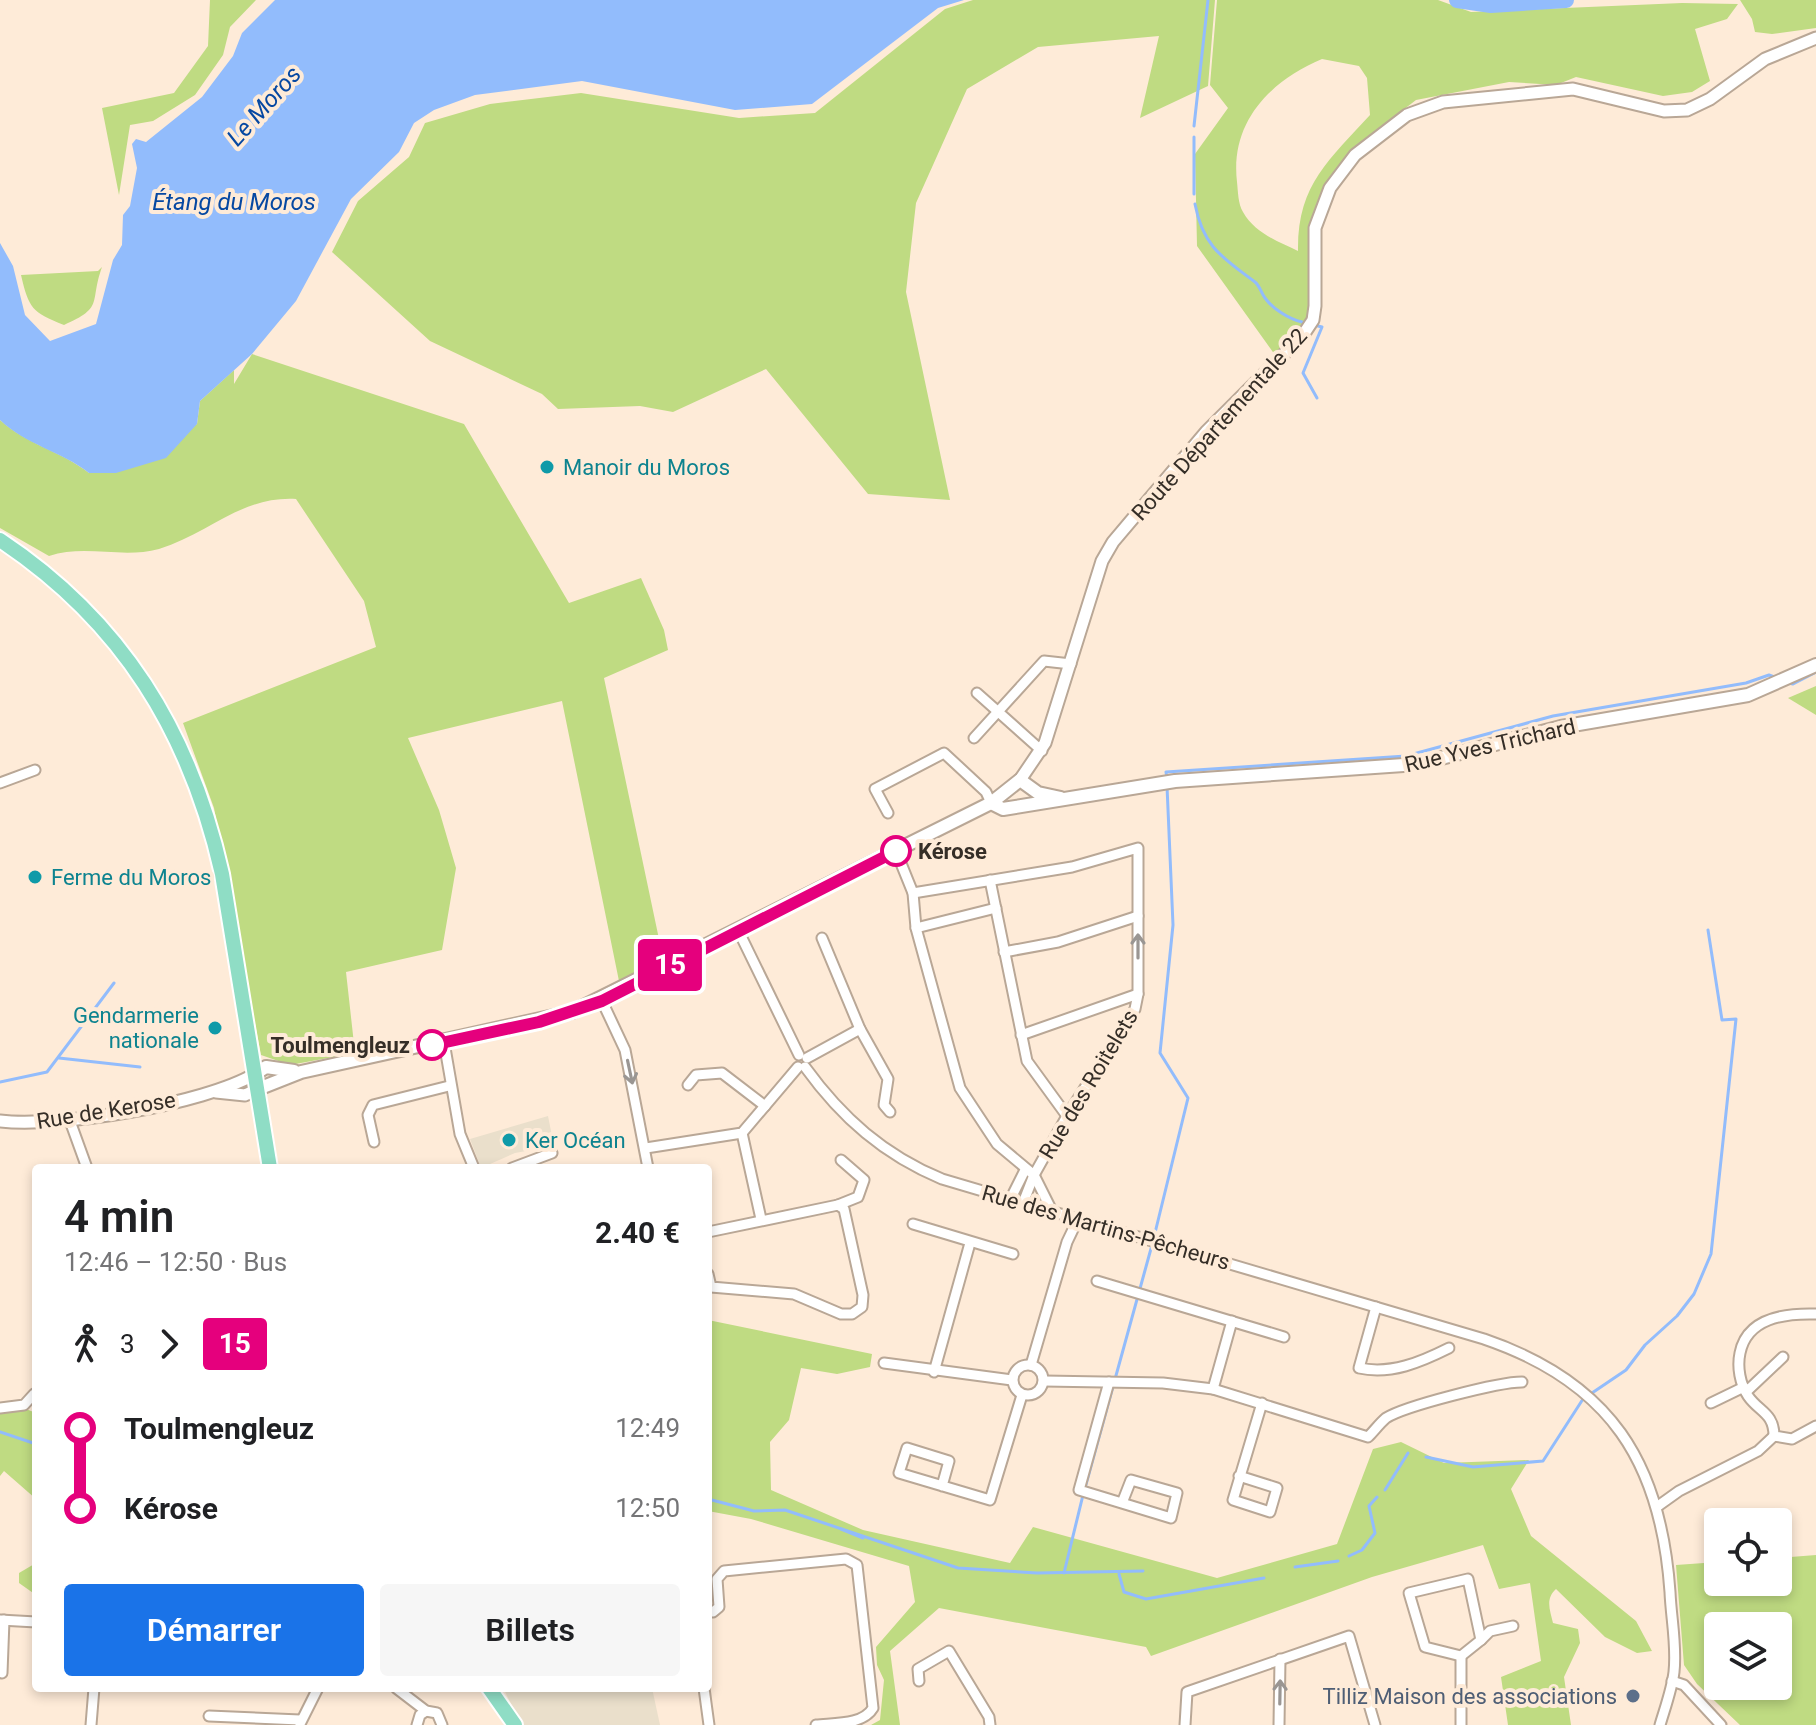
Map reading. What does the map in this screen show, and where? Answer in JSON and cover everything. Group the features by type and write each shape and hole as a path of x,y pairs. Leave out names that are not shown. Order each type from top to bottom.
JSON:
{"main road":[{"path":"0,540 51,576 118,645 170,724 198,786 226,893 269,1164"},
{"name":"Rue Yves Trichard","path":"1033,804 1175,781 1418,764 1561,727 1748,695 1816,665"},
{"path":"1018,781 1038,793 1061,798"},
{"path":"1018,781 1021,798 1033,804"},
{"name":"Rue de Kerose","path":"258,1089 301,1072 539,1022 602,1001 991,803 1018,781"},
{"path":"991,803 1003,809 1033,804"},
{"name":"Rue de Kerose","path":"255,1074 266,1067 301,1072"},
{"path":"491,1692 509,1725"},
{"path":"497,1704 501,1725"},
{"path":"497,1704 515,1725"}],"street":[{"name":"Route Départementale 22","path":"1018,781 1042,751 1102,561 1113,542 1206,432 1295,345 1313,320 1315,228 1330,188 1355,155 1407,115 1443,102 1573,89 1664,111 1687,110 1710,99 1765,59 1816,38"},
{"path":"974,738 1044,661 1071,664"},
{"path":"977,693 1042,751"},
{"path":"888,813 875,789 944,753 986,792 991,803"},
{"path":"0,783 35,770"},
{"name":"Rue des Roitelets","path":"990,880 1072,867 1138,848 1138,994 1135,1009 1030,1172 1023,1203"},
{"path":"896,851 913,893 916,928 960,1088 997,1144 1030,1172 1010,1200"},
{"path":"913,893 990,880 1027,1061 1067,1116"},
{"path":"916,928 996,908"},
{"path":"1004,952 1058,942 1138,916"},
{"name":"Rue des Martins-Pêcheurs","path":"738,930 802,1061 843,1115 901,1159 942,1179 1443,1327 1518,1352 1576,1384 1623,1435 1643,1470 1658,1506 1668,1570 1674,1644 1672,1681 1660,1725"},
{"path":"822,938 860,1029 888,1079 884,1105 890,1112"},
{"path":"1021,1035 1138,994"},
{"path":"602,1001 625,1050 648,1164"},
{"path":"646,1148 742,1133 802,1061 860,1029"},
{"path":"444,1042 449,1086 460,1134 472,1164"},
{"path":"688,1085 696,1075 722,1073 765,1106"},
{"name":"Rue de Kerose","path":"0,1121 70,1121 212,1092 255,1074"},
{"path":"374,1142 368,1115 373,1105 449,1086"},
{"name":"Rue de Kerose","path":"212,1092 245,1095 258,1089"},
{"path":"70,1121 86,1164"},
{"path":"742,1133 761,1219"},
{"path":"523,1164 552,1153"},
{"path":"712,1231 838,1205 858,1197 864,1180 841,1160"},
{"name":"Rue des Roitelets","path":"1030,1172 1052,1211"},
{"path":"712,1287 794,1294 841,1314 859,1311 863,1295 844,1209 838,1205"},
{"path":"1031,1365 1067,1242 1078,1219"},
{"path":"913,1224 1013,1254"},
{"path":"934,1372 970,1243"},
{"path":"1097,1281 1284,1337"},
{"path":"1376,1307 1359,1368 1376,1372 1396,1369 1449,1348"},
{"path":"1774,1436 1769,1414 1745,1390 1738,1362 1748,1331 1766,1321 1816,1314"},
{"path":"1213,1389 1232,1321"},
{"path":"1711,1403 1745,1390 1783,1357"},
{"path":"884,1363 1012,1380"},
{"path":"1012,1380 1018,1368 1031,1365 1042,1373 1044,1381 1038,1392 1022,1395"},
{"path":"1012,1380 1022,1395"},
{"path":"1044,1381 1213,1389 1368,1437 1386,1418 1482,1388 1522,1382"},
{"path":"1109,1382 1079,1490 1171,1518 1177,1493 1131,1480 1122,1503"},
{"path":"942,1486 949,1461 907,1448 899,1473 942,1486 990,1500 1022,1395"},
{"path":"0,1408 24,1405 32,1396"},
{"path":"1239,1476 1277,1488 1270,1512 1233,1500 1239,1476 1262,1403"},
{"path":"1774,1436 1792,1439 1816,1426"},
{"path":"1658,1506 1679,1491 1758,1451 1774,1436"},
{"path":"713,1612 719,1607 717,1579 724,1571 846,1559 857,1565 873,1708 869,1716 816,1725"},
{"path":"1461,1656 1425,1647 1409,1593 1468,1579 1481,1640"},
{"path":"2,1673 2,1620 32,1622"},
{"path":"1461,1656 1490,1631 1513,1626"},
{"path":"1185,1725 1187,1692 1349,1636 1375,1725"},
{"path":"919,1681 918,1669 949,1651 989,1717 990,1725"},
{"path":"1461,1656 1461,1725"},
{"path":"1279,1725 1280,1659"},
{"path":"1672,1681 1684,1685 1721,1725"},
{"path":"91,1725 94,1692"},
{"path":"209,1716 300,1723 316,1692"},
{"path":"401,1692 426,1711 437,1713 442,1725"},
{"path":"705,1692 709,1725"},
{"path":"417,1725 418,1718 426,1711"}],"shaded area":[{"path":"548,1116 554,1146 515,1153 490,1164 479,1164 470,1139"},
{"path":"505,1692 653,1692 660,1725 522,1725"}],"green space":[{"path":"210,0 256,0 230,27 223,55 195,95 153,121 130,125 119,195 102,108 174,93 208,46"},
{"path":"973,0 1215,0 1208,86 1140,118 1159,36 1038,47 967,89 916,203 906,292 950,500 868,494 766,369 673,412 640,406 558,409 542,394 430,341 332,252 358,201 409,157 425,123 490,104 581,93 739,118 815,113 945,9"},
{"path":"1217,0 1438,0 1471,12 1682,3 1738,4 1727,19 1695,29 1710,81 1692,92 1663,96 1576,77 1556,85 1509,82 1416,100 1359,144 1323,192 1313,320 1275,355 1197,246 1195,154 1228,108 1210,85","holes":["1322,59 1359,66 1367,78 1370,115 1318,175 1303,208 1298,251 1260,231 1243,212 1237,182 1240,141 1257,106 1270,92 1303,68"]},
{"path":"1740,0 1816,0 1816,28 1772,34 1755,32 1752,19"},
{"path":"102,267 91,308 64,325 34,308 21,275 98,271"},
{"path":"252,354 464,424 569,603 641,578 664,630 668,650 604,678 663,958 619,981 562,701 408,738 439,810 456,868 442,950 346,972 355,1053 290,1065 261,1055 214,808 183,723 376,647 364,601 296,499 259,503 177,542 145,552 76,551 49,556 0,528 0,420 89,473 197,424 200,401 234,370 234,384"},
{"path":"1816,686 1816,715 1788,698"},
{"path":"712,1321 872,1354 870,1367 837,1374 801,1368 789,1420 770,1442 771,1490 863,1530 1010,1563 1033,1527 1217,1578 1337,1544 1373,1449 1401,1442 1444,1463 1529,1460 1511,1489 1531,1536 1636,1621 1652,1651 1637,1653 1605,1637 1556,1589 1549,1601 1553,1623 1578,1629 1580,1643 1564,1677 1571,1725 1508,1725 1501,1677 1541,1661 1530,1583 1499,1589 1483,1545 1372,1577 1151,1656 1146,1647 939,1608 890,1651 900,1725 871,1725 880,1720 884,1680 877,1665 876,1647 915,1602 909,1566 751,1519 712,1512"},
{"path":"26,1409 32,1411 32,1496 4,1471 0,1476 0,1412"},
{"path":"1816,1555 1816,1725 1740,1725 1714,1700 1792,1700 1792,1612 1704,1612 1704,1691 1697,1684 1684,1665 1676,1565 1704,1563 1704,1596 1792,1596 1792,1557"},
{"path":"32,1565 32,1592 19,1583 19,1573"}],"water":[{"name":"Étang du Moros","path":"275,0 964,0 938,8 812,104 735,110 582,81 475,95 434,110 414,123 399,152 351,199 296,301 252,354 200,401 197,424 166,458 116,473 89,473 21,436 0,420 0,243 13,266 25,315 50,341 96,324 113,260 122,245 123,215 130,206 137,168 132,144 136,139 146,142 202,97 233,56 242,33"}],"waterway":[{"path":"1194,126 1208,0"},
{"name":"Le Moros","path":"1457,0 1491,5 1566,0"},
{"path":"1194,137 1194,194"},
{"path":"1195,204 1203,231 1216,250 1257,284 1272,306 1302,322"},
{"path":"1317,398 1303,373 1322,327 1318,326"},
{"path":"1788,683 1793,684 1816,672"},
{"path":"1167,778 1166,772 1406,756 1553,716 1746,683 1769,675 1777,678"},
{"path":"1154,1237 1188,1098 1160,1053 1173,925 1167,786"},
{"path":"1589,1395 1626,1370 1645,1345 1677,1316 1694,1294 1711,1254 1736,1019 1722,1020 1708,930"},
{"path":"0,1082 47,1072 114,983"},
{"path":"59,1058 140,1067"},
{"path":"1085,1488 1152,1245"},
{"path":"1426,1457 1473,1467 1543,1461 1583,1399"},
{"path":"0,1432 32,1443"},
{"path":"1385,1490 1408,1453"},
{"path":"1064,1573 1083,1495"},
{"path":"1349,1556 1362,1550 1375,1533 1369,1506 1377,1497"},
{"path":"712,1500 754,1511 785,1510 958,1568 1037,1573 1143,1571"},
{"path":"841,1529 863,1538"},
{"path":"1295,1567 1338,1561"},
{"path":"1119,1574 1124,1592 1146,1599 1264,1578"}],"bus line":[{"name":"15","path":"432,1045 539,1022 602,1001 896,851"}],"place":[{"name":"Manoir du Moros","path":"547,467"},
{"name":"Kérose","path":"896,851"},
{"name":"Ferme du Moros","path":"35,877"},
{"name":"Gendarmerie nationale","path":"215,1028"},
{"name":"Toulmengleuz","path":"432,1045"},
{"name":"Ker Océan","path":"509,1140"},
{"name":"Tilliz Maison des associations","path":"1633,1696"}]}
